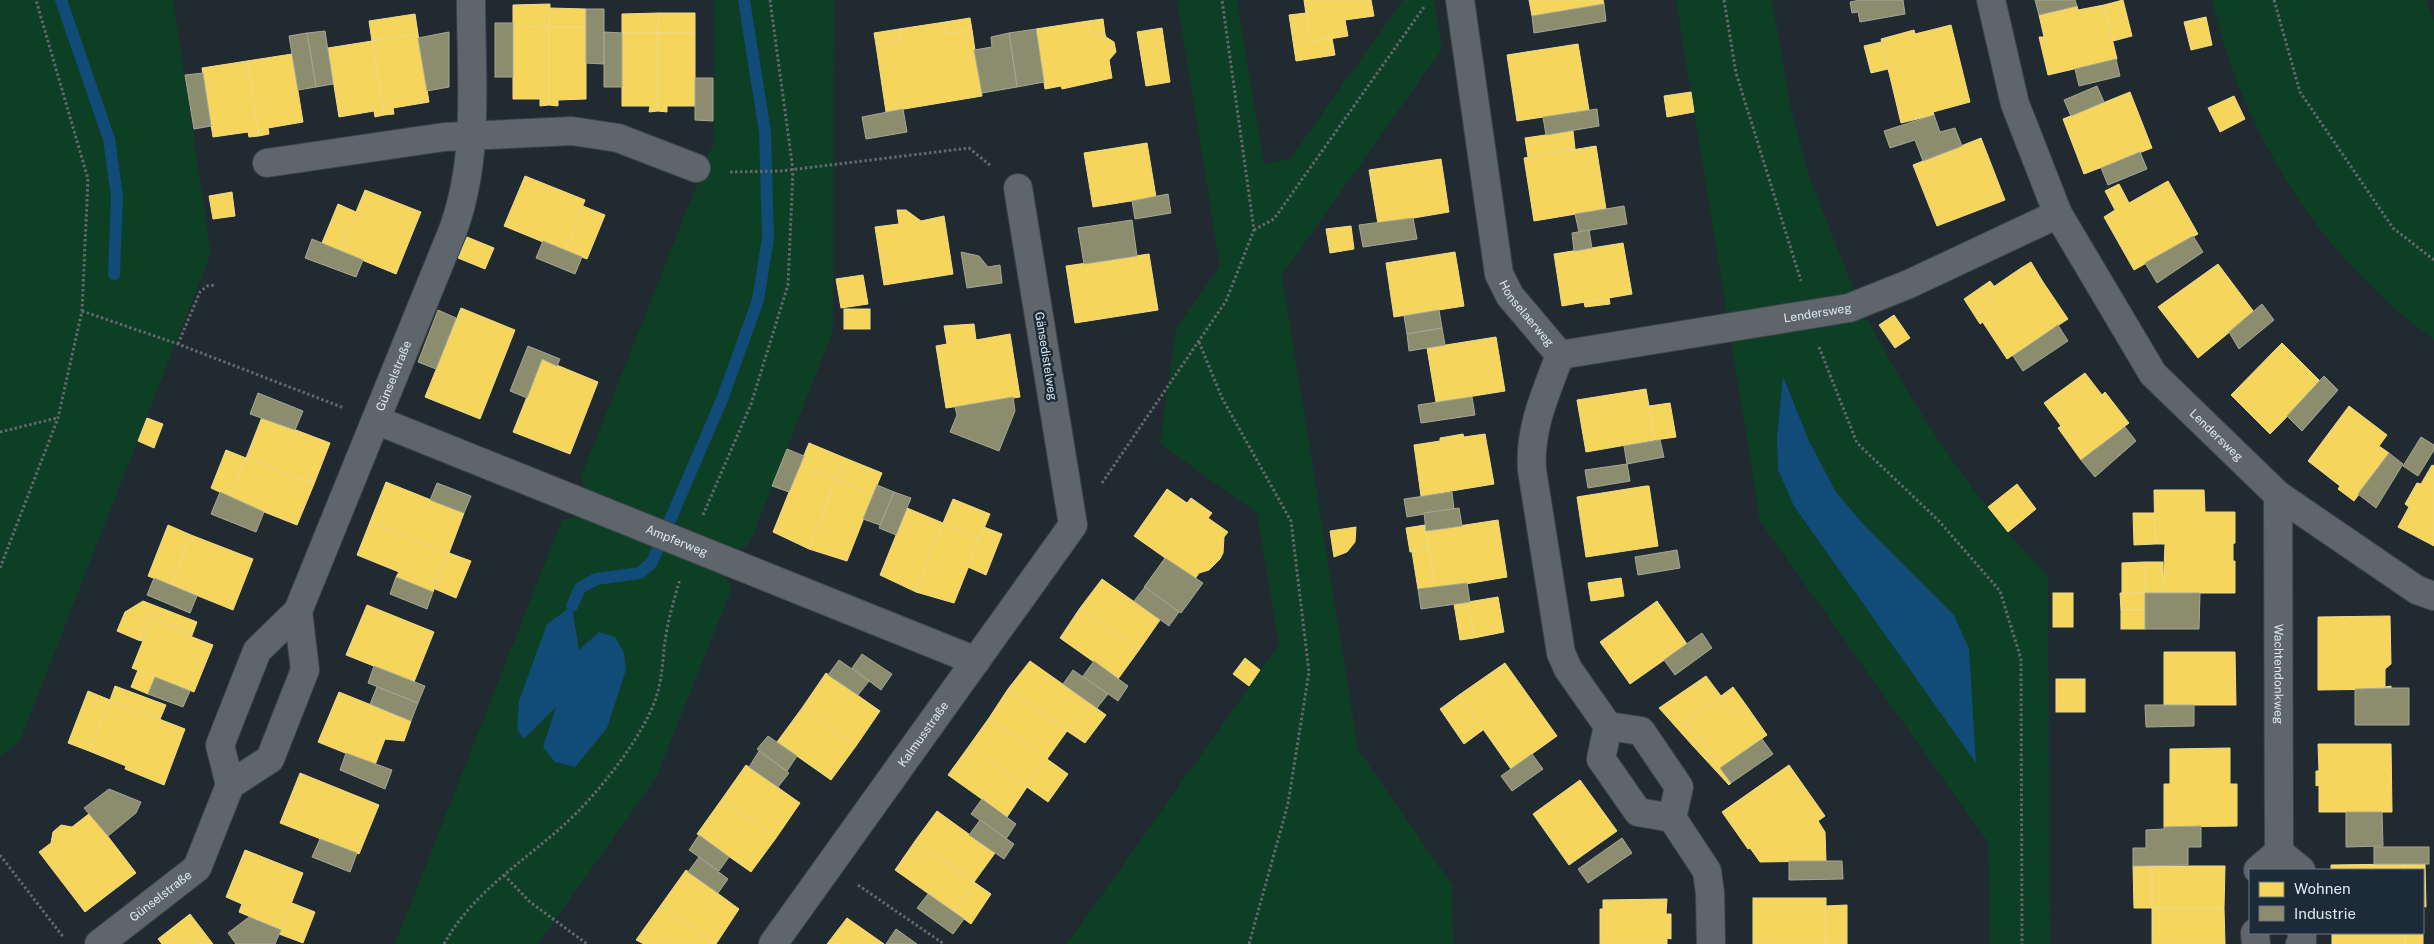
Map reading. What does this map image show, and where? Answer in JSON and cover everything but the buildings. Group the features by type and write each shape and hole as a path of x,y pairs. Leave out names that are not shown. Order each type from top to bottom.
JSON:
{"street":[{"name":"Günselstraße","path":"230,784 220,745 257,651 298,612 456,220 466,183 472,134 471,0"},
{"name":"Honselaerweg","path":"1460,0 1499,274 1510,296 1560,355 1530,445 1532,470 1561,653 1568,669 1608,726"},
{"name":"Lendersweg","path":"1991,0 2015,104 2058,214 2153,374 2278,496 2417,590 2434,596"},
{"path":"267,163 414,140 472,134 547,131 598,133 639,145 696,168"},
{"name":"Gänsedistelweg","path":"1018,188 1073,524"},
{"name":"Lendersweg","path":"1560,355 1849,308 1873,300 2058,214"},
{"name":"Ampferweg","path":"376,420 976,661"},
{"name":"Wachtendonkweg","path":"2278,496 2279,852"},
{"name":"Kalmusstraße","path":"773,944 1073,524"},
{"name":"Günselstraße","path":"100,944 196,868 230,784 270,759 305,670 298,612"},
{"path":"1672,818 1679,787 1641,731 1608,726 1601,759 1638,812 1672,818 1707,870 1710,893 1711,944"},
{"path":"2259,869 2279,852 2300,869"}],"path":[{"path":"0,568 58,418 82,311 88,179 36,0"},
{"path":"444,944 475,901 566,823 604,782 647,718 659,689 666,632 684,563 684,544 751,404 788,286 793,170 770,0"},
{"path":"1073,524 1226,301 1254,230 1222,0"},
{"path":"1254,230 1274,219 1428,0"},
{"path":"1724,0 1736,73 1818,343 1857,444 1938,521 2000,591 2022,659 2022,944"},
{"path":"2274,0 2300,92 2393,228 2434,260"},
{"path":"748,172 793,170 969,148 1018,188"},
{"path":"178,344 200,292 207,286 216,285"},
{"path":"82,311 178,344 376,420"},
{"path":"1199,342 1222,398 1291,521 1309,672 1288,804 1249,944"},
{"path":"0,432 58,418"},
{"path":"0,855 68,944"},
{"path":"829,865 944,944"},
{"path":"504,875 530,902 587,944"}],"green space":[{"path":"0,0 173,0 211,253 20,741 0,756"},
{"path":"714,0 834,0 833,331 749,545 732,551 587,493 581,477 706,159 714,143"},
{"path":"1177,0 1237,0 1264,164 1290,159 1403,0 1434,0 1442,49 1282,275 1358,749 1452,885 1453,944 1067,944 1279,645 1257,513 1160,444 1176,328 1220,266"},
{"path":"1676,0 1772,0 1790,105 1808,173 1855,293 1727,315"},
{"path":"2212,0 2426,0 2434,20 2434,340 2393,307 2356,271 2323,232 2293,190 2267,146 2244,99 2226,51"},
{"path":"1867,318 1905,387 1948,454 1995,517 2048,576 2050,944 1990,944 1988,842 1760,521 1731,340","holes":["1784,377 1809,441 1836,492 1864,525 1777,437"]},
{"path":"578,516 723,573 732,588 656,778 538,944 395,944 562,520","holes":["573,606 579,651 543,747 557,706 524,739"]}],"water":[{"path":"1783,376 1809,441 1836,492 1864,525 1954,615 1969,649 1976,763 1794,506 1778,470 1777,437"},
{"path":"572,606 579,650 599,632 615,637 624,653 626,670 607,728 575,767 555,762 543,747 556,707 524,739 517,730 519,701 547,624"}],"waterway":[{"path":"61,0 109,139 117,197 114,274"},
{"path":"572,606 580,588 596,579 640,573 652,562 723,397 758,300 768,238 765,132 744,0"}]}
